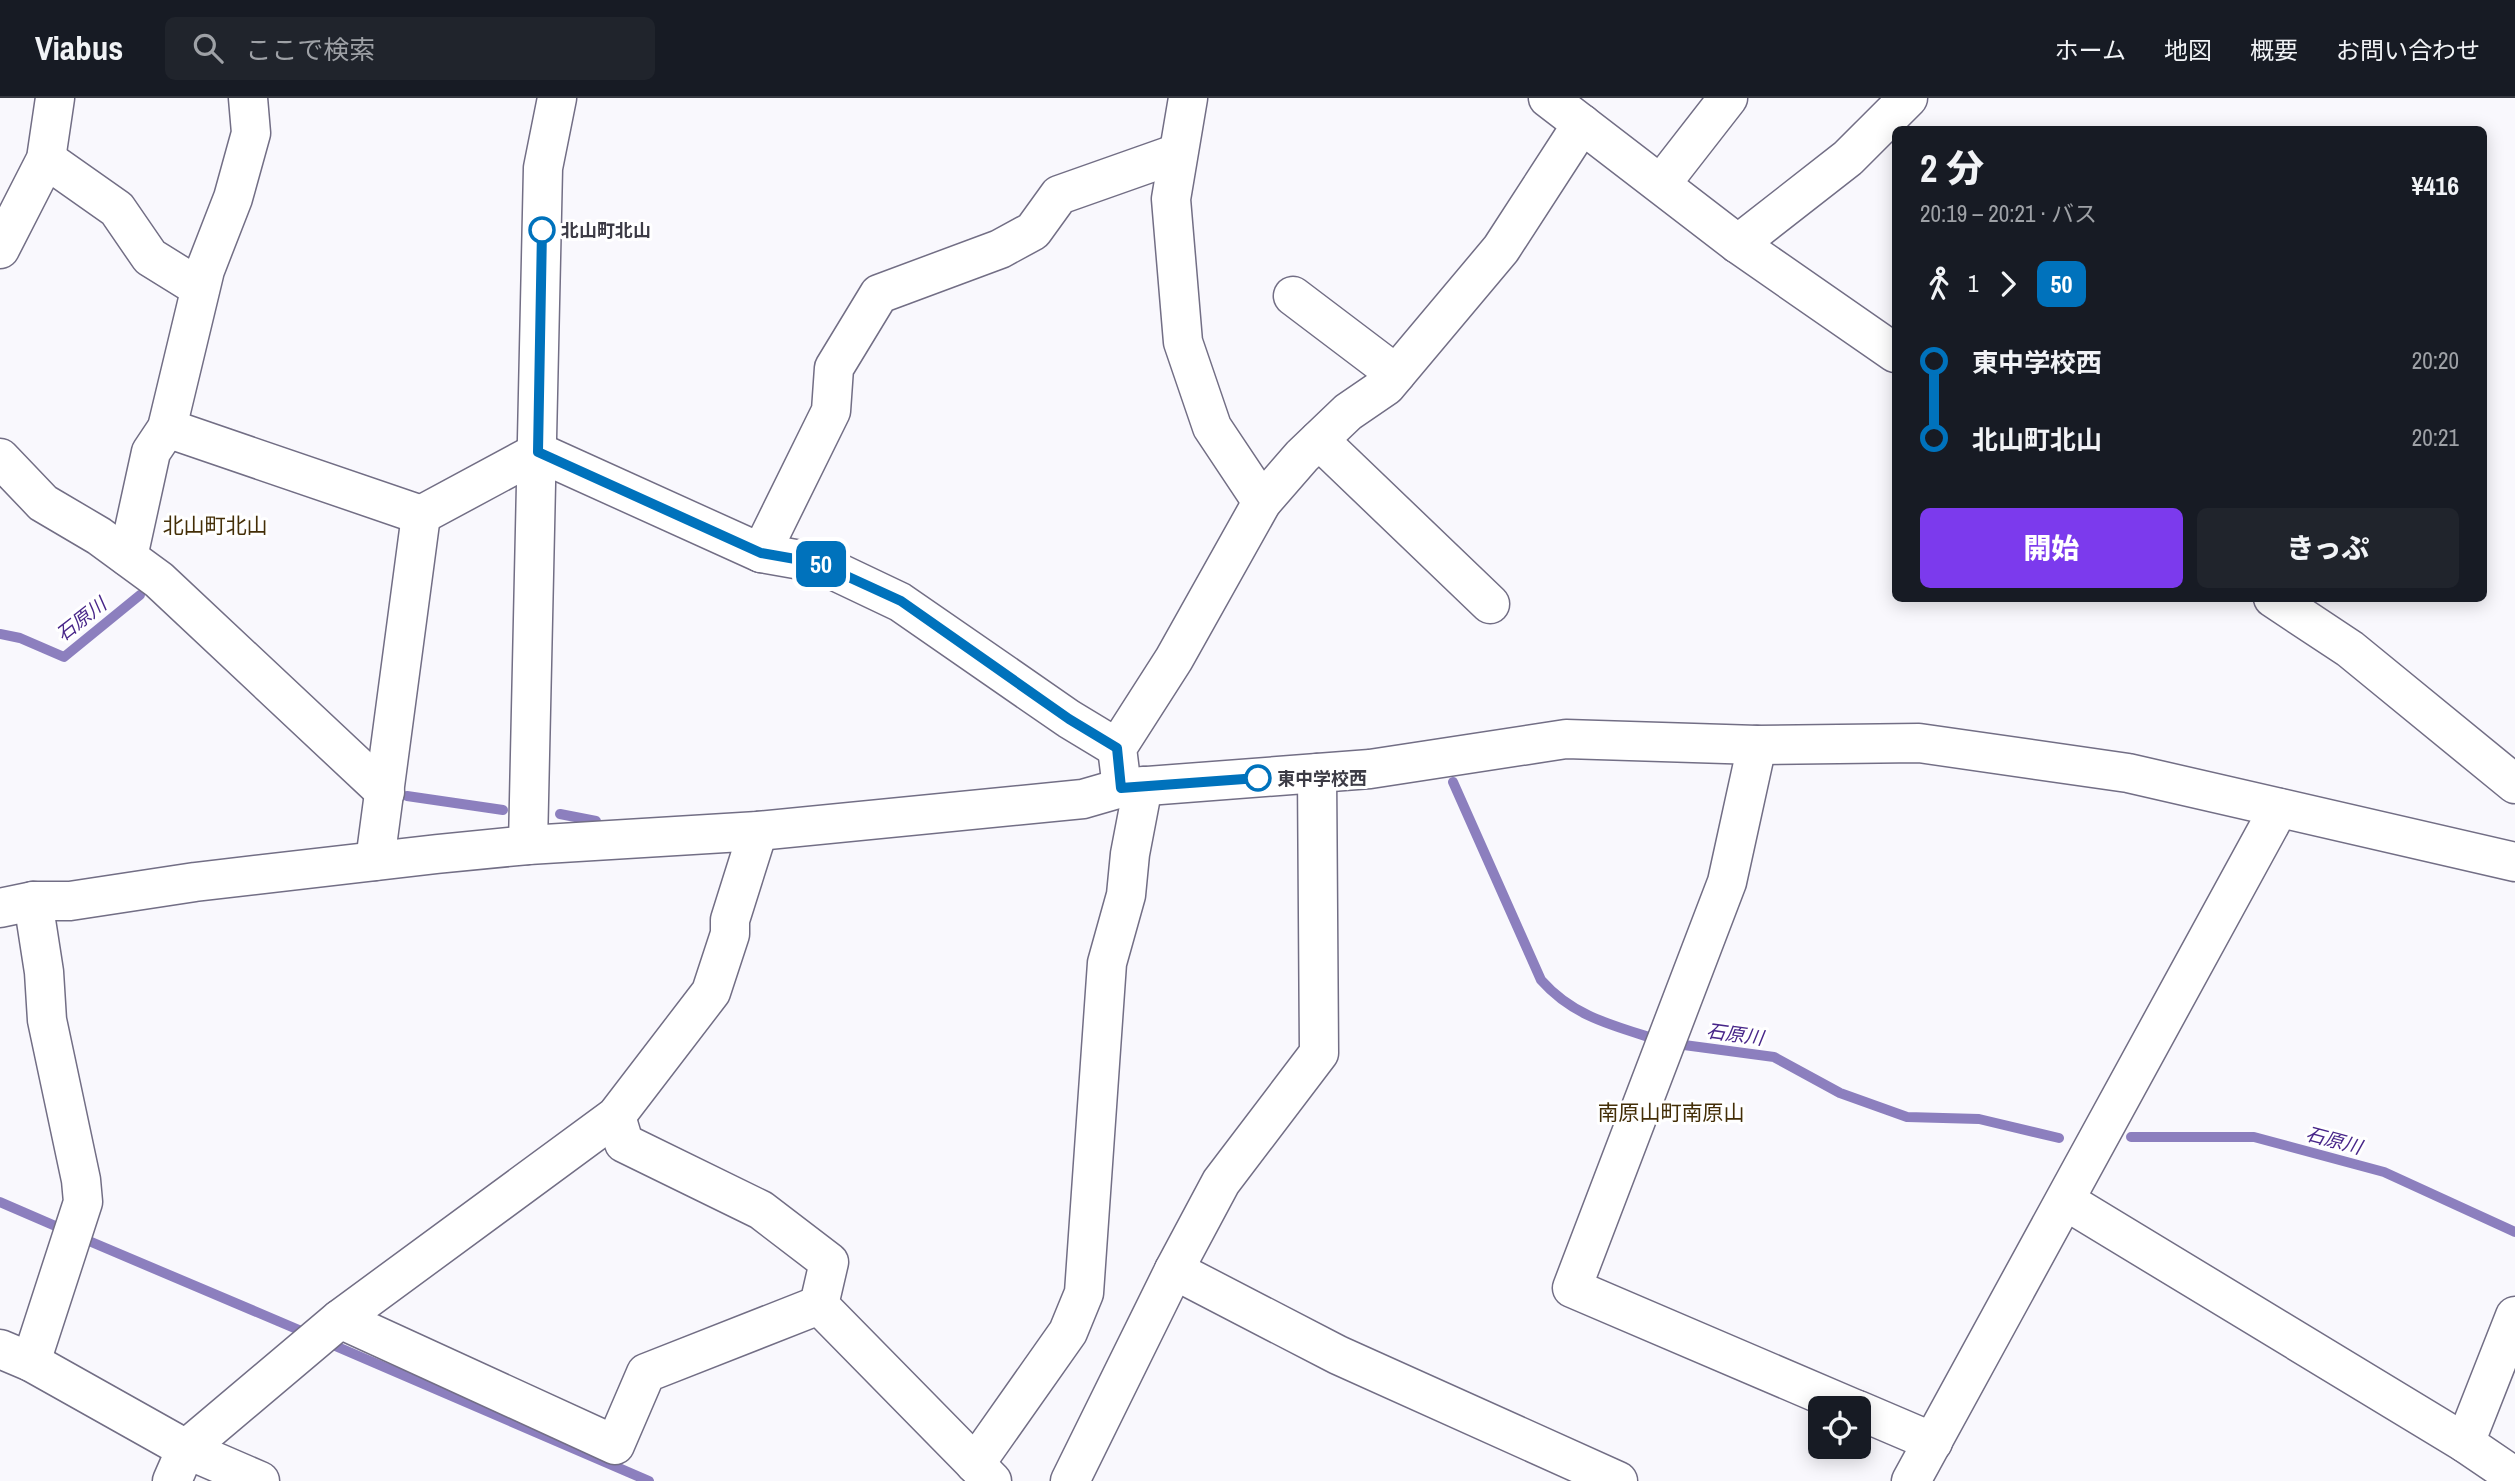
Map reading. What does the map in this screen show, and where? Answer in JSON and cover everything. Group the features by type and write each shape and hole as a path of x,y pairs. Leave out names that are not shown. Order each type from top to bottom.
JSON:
{"street":[{"path":"0,249 46,159 55,98"},
{"path":"128,557 151,452 167,428 205,270 233,198 251,133 248,98"},
{"path":"528,845 543,168 557,98"},
{"path":"1188,98 1171,199 1183,342 1212,427 1262,502"},
{"path":"1548,98 1738,244 1892,351"},
{"path":"1661,184 1728,98"},
{"path":"1738,244 1848,158 1908,98"},
{"path":"1117,748 1174,659 1262,502 1348,412 1387,386 1501,249 1582,124"},
{"path":"761,553 831,411 834,368 880,294 1000,248 1033,231 1059,195 1178,153"},
{"path":"46,159 117,209 150,257 201,288"},
{"path":"1293,296 1396,374"},
{"path":"167,428 421,514 538,452"},
{"path":"1319,440 1490,604"},
{"path":"538,452 761,553 818,563 901,601 1069,719 1117,748 1132,787 1126,895 1107,963 1084,1293 1068,1332 983,1473 819,1305"},
{"path":"0,458 43,503 99,536 159,580 385,792"},
{"path":"375,862 421,514"},
{"path":"2279,602 2350,649 2515,785"},
{"path":"260,1481 179,1465 16,1355 83,1202 76,1154 47,1020 44,972 16,905 70,901 195,882 528,845 758,831 1083,799 1132,787 1370,769 1566,739 1757,746 1919,743 2128,773 2515,862"},
{"path":"1757,746 1727,882 1572,1288 1826,1396"},
{"path":"1070,1481 1174,1270 1221,1182 1320,1053 1317,773"},
{"path":"1911,1481 2279,808"},
{"path":"179,1465 340,1319 616,1116 711,992 758,831"},
{"path":"616,1116 624,1143 761,1210 829,1262 819,1305"},
{"path":"2066,1201 2465,1443 2515,1477"},
{"path":"1174,1270 1338,1355 1618,1481"},
{"path":"340,1319 615,1445 646,1373 819,1305"},
{"path":"2465,1443 2515,1316"},
{"path":"1871,1415 1933,1442"}],"waterway":[{"name":"石原川","path":"0,634 20,638 64,657 140,595"},
{"name":"石原川","path":"1453,782 1541,980 1577,1010 1649,1037"},
{"name":"石原川","path":"407,796 503,810"},
{"name":"石原川","path":"560,814 596,821"},
{"name":"石原川","path":"1684,1045 1774,1057 1840,1093 1907,1117 1979,1119 2059,1138"},
{"name":"石原川","path":"2131,1137 2254,1137 2384,1172 2515,1232"},
{"path":"0,1202 60,1228"},
{"path":"89,1241 299,1330"},
{"path":"333,1345 649,1481"}],"bus line":[{"name":"50","path":"542,230 538,452 761,553 818,563 901,601 1069,719 1117,748 1121,788 1258,778"}],"place":[{"name":"北山町北山","path":"542,230"},
{"name":"東中学校西","path":"1258,778"}],"district":[{"name":"北山町北山","path":"215,525"},
{"name":"南原山町南原山","path":"1671,1112"}]}
